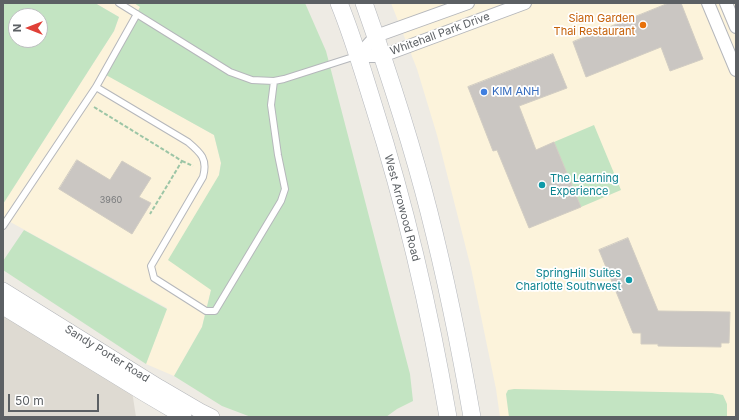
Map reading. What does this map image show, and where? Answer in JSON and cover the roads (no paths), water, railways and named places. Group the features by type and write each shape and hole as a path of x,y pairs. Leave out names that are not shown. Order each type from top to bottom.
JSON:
{"main road":[{"name":"West Arrowood Road","path":"339,3 358,56 394,172 413,246 436,351 448,417"},
{"path":"364,3 404,125 429,212 461,357 472,417"}],"street":[{"name":"Whitehall Park Drive","path":"358,56 376,36 468,3"},
{"name":"Whitehall Park Drive","path":"358,56 382,56 525,3"},
{"path":"708,3 736,70"},
{"path":"726,3 736,27"},
{"name":"Sandy Porter Road","path":"3,290 159,387 212,417"},
{"name":"Sandy Porter Road","path":"3,306 184,417"}],"lane":[{"path":"119,3 230,72 252,80 274,81 358,56"},
{"path":"3,226 96,87 137,14"},
{"path":"96,87 188,142 201,153 205,165 203,177 151,266 154,278 206,311 215,311 281,202 285,189 278,155 271,105 274,81"}],"place":[{"name":"Siam Garden Thai Restaurant","path":"643,25"},
{"name":"KIM ANH","path":"484,92"},
{"name":"The Learning Experience","path":"542,185"},
{"name":"SpringHill Suites Charlotte Southwest","path":"629,280"}]}
